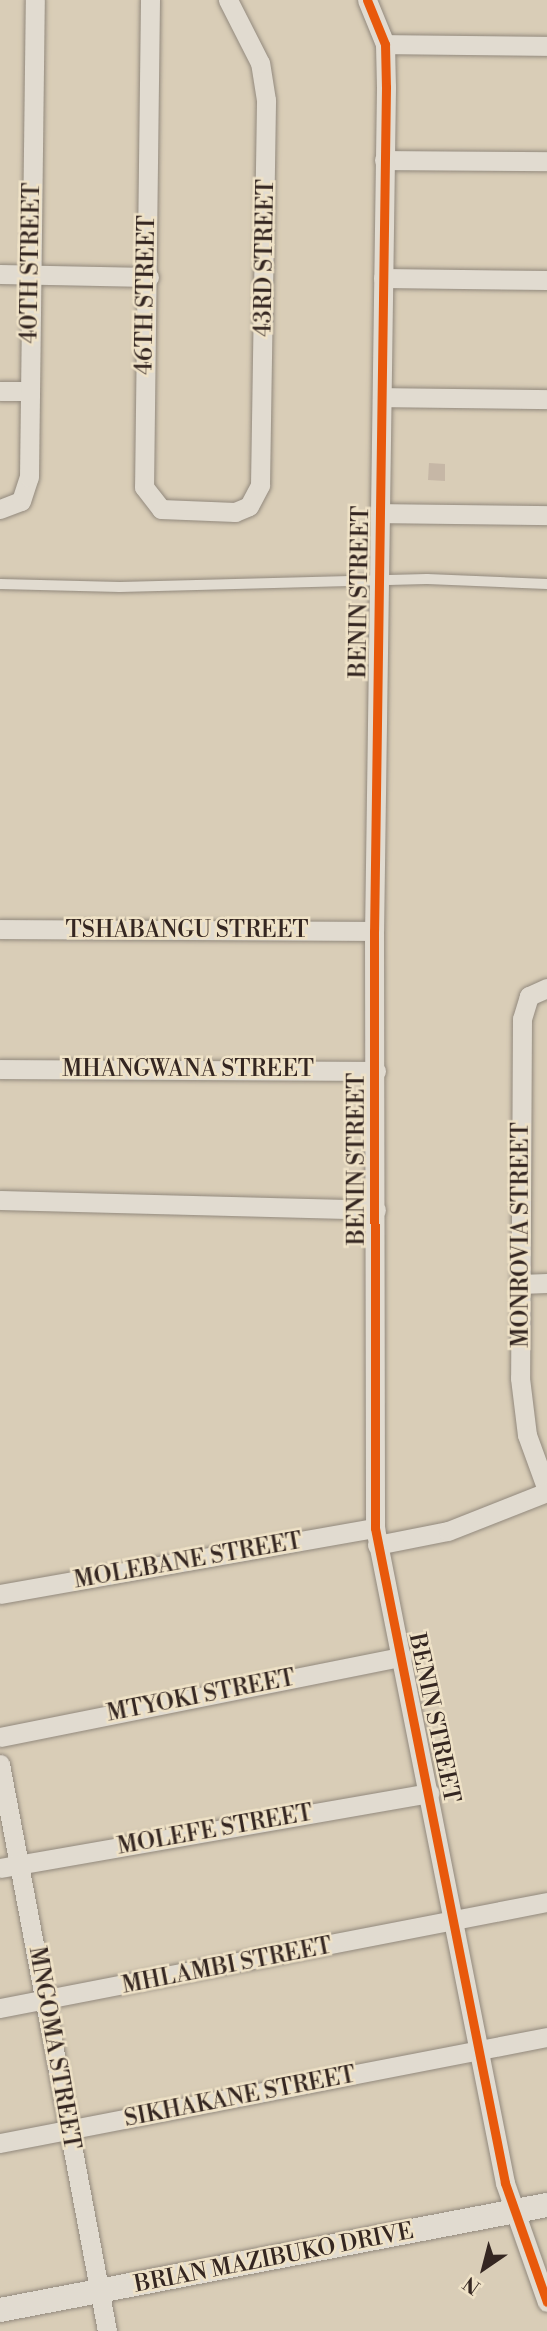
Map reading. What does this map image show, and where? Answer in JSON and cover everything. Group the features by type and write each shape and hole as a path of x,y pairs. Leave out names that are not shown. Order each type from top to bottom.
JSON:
{"street":[{"name":"40TH STREET","path":"0,509 21,501 29,484 35,0"},
{"name":"46TH STREET","path":"150,0 146,496 171,511 235,512"},
{"name":"43RD STREET","path":"228,0 260,62 266,100 260,485 249,506 235,512"},
{"name":"BENIN STREET","path":"367,0 385,44 374,931 376,1536 430,1793 512,2212 547,2302"},
{"path":"385,44 547,46"},
{"path":"384,160 547,161"},
{"path":"0,274 149,277"},
{"path":"383,278 547,280"},
{"path":"0,391 29,391"},
{"path":"382,397 547,399"},
{"path":"380,513 547,515"},
{"name":"TSHABANGU STREET","path":"0,929 374,931"},
{"name":"MONROVIA STREET","path":"546,988 530,996 522,1019 520,1284 524,1421 547,1491"},
{"name":"MHANGWANA STREET","path":"0,1069 376,1071"},
{"path":"0,1200 376,1210"},
{"path":"520,1284 547,1283"},
{"name":"MOLEBANE STREET","path":"0,1594 376,1536 448,1531 547,1491"},
{"name":"MTYOKI STREET","path":"0,1737 402,1657"},
{"name":"MNGOMA STREET","path":"0,1764 48,1999 68,2130 107,2331"},
{"name":"MOLEFE STREET","path":"0,1868 430,1793"},
{"name":"MHLAMBI STREET","path":"0,2008 547,1902"},
{"name":"SIKHAKANE STREET","path":"0,2143 547,2037"},
{"name":"BRIAN MAZIBUKO DRIVE","path":"0,2310 547,2205"}],"lane":[{"path":"0,584 120,587 379,580 547,584"}],"building":[{"path":"429,463 445,464 445,481 428,480"}],"cycle path":[{"path":"367,0 385,44 386,87 374,931 375,1528 505,2183 547,2302"}]}
